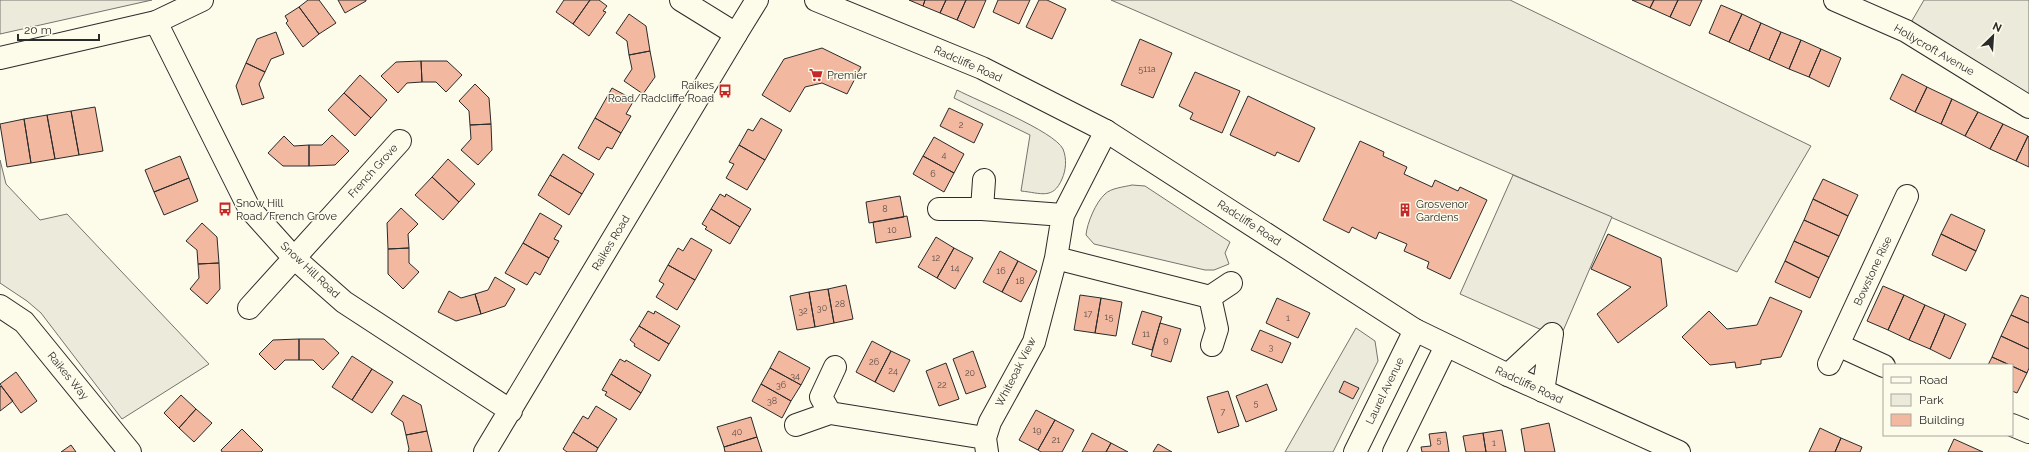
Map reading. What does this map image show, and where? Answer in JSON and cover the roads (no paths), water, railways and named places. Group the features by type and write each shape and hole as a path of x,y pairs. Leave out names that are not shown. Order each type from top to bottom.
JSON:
{"street":[{"path":"0,58 156,22 202,0"},
{"path":"681,0 736,34"},
{"name":"Raikes Road","path":"485,452 757,0"},
{"name":"Radcliffe Road","path":"816,0 982,68 1106,131 1415,330 1508,375 1679,452"},
{"name":"Hollycroft Avenue","path":"1835,0 1906,31 2029,107"},
{"name":"Snow Hill Road","path":"156,22 249,208 294,258 344,302 511,411"},
{"name":"Whiteoak View","path":"796,425 830,413 986,445 990,422 1034,342 1056,258 1063,216 1106,131"},
{"name":"French Grove","path":"249,308 400,140"},
{"path":"982,209 984,180"},
{"name":"Bowstone Rise","path":"1829,364 1907,196"},
{"path":"940,209 982,209 1063,216"},
{"path":"1056,258 1210,297 1231,283"},
{"path":"1210,297 1217,329 1212,345"},
{"name":"Raikes Way","path":"0,306 24,322 130,452"},
{"name":"Laurel Avenue","path":"1355,452 1415,330"},
{"path":"1508,375 1552,334 1543,391"},
{"path":"1838,345 1883,366"},
{"path":"1394,452 1446,346"},
{"path":"830,413 821,397 835,367"},
{"path":"2013,424 2029,432"}],"place":[{"name":"Premier","path":"816,75"},
{"name":"Raikes Road/Radcliffe Road","path":"725,91"},
{"name":"Snow Hill Road/French Grove","path":"225,209"},
{"name":"Grosvenor Gardens","path":"1405,210"}]}
